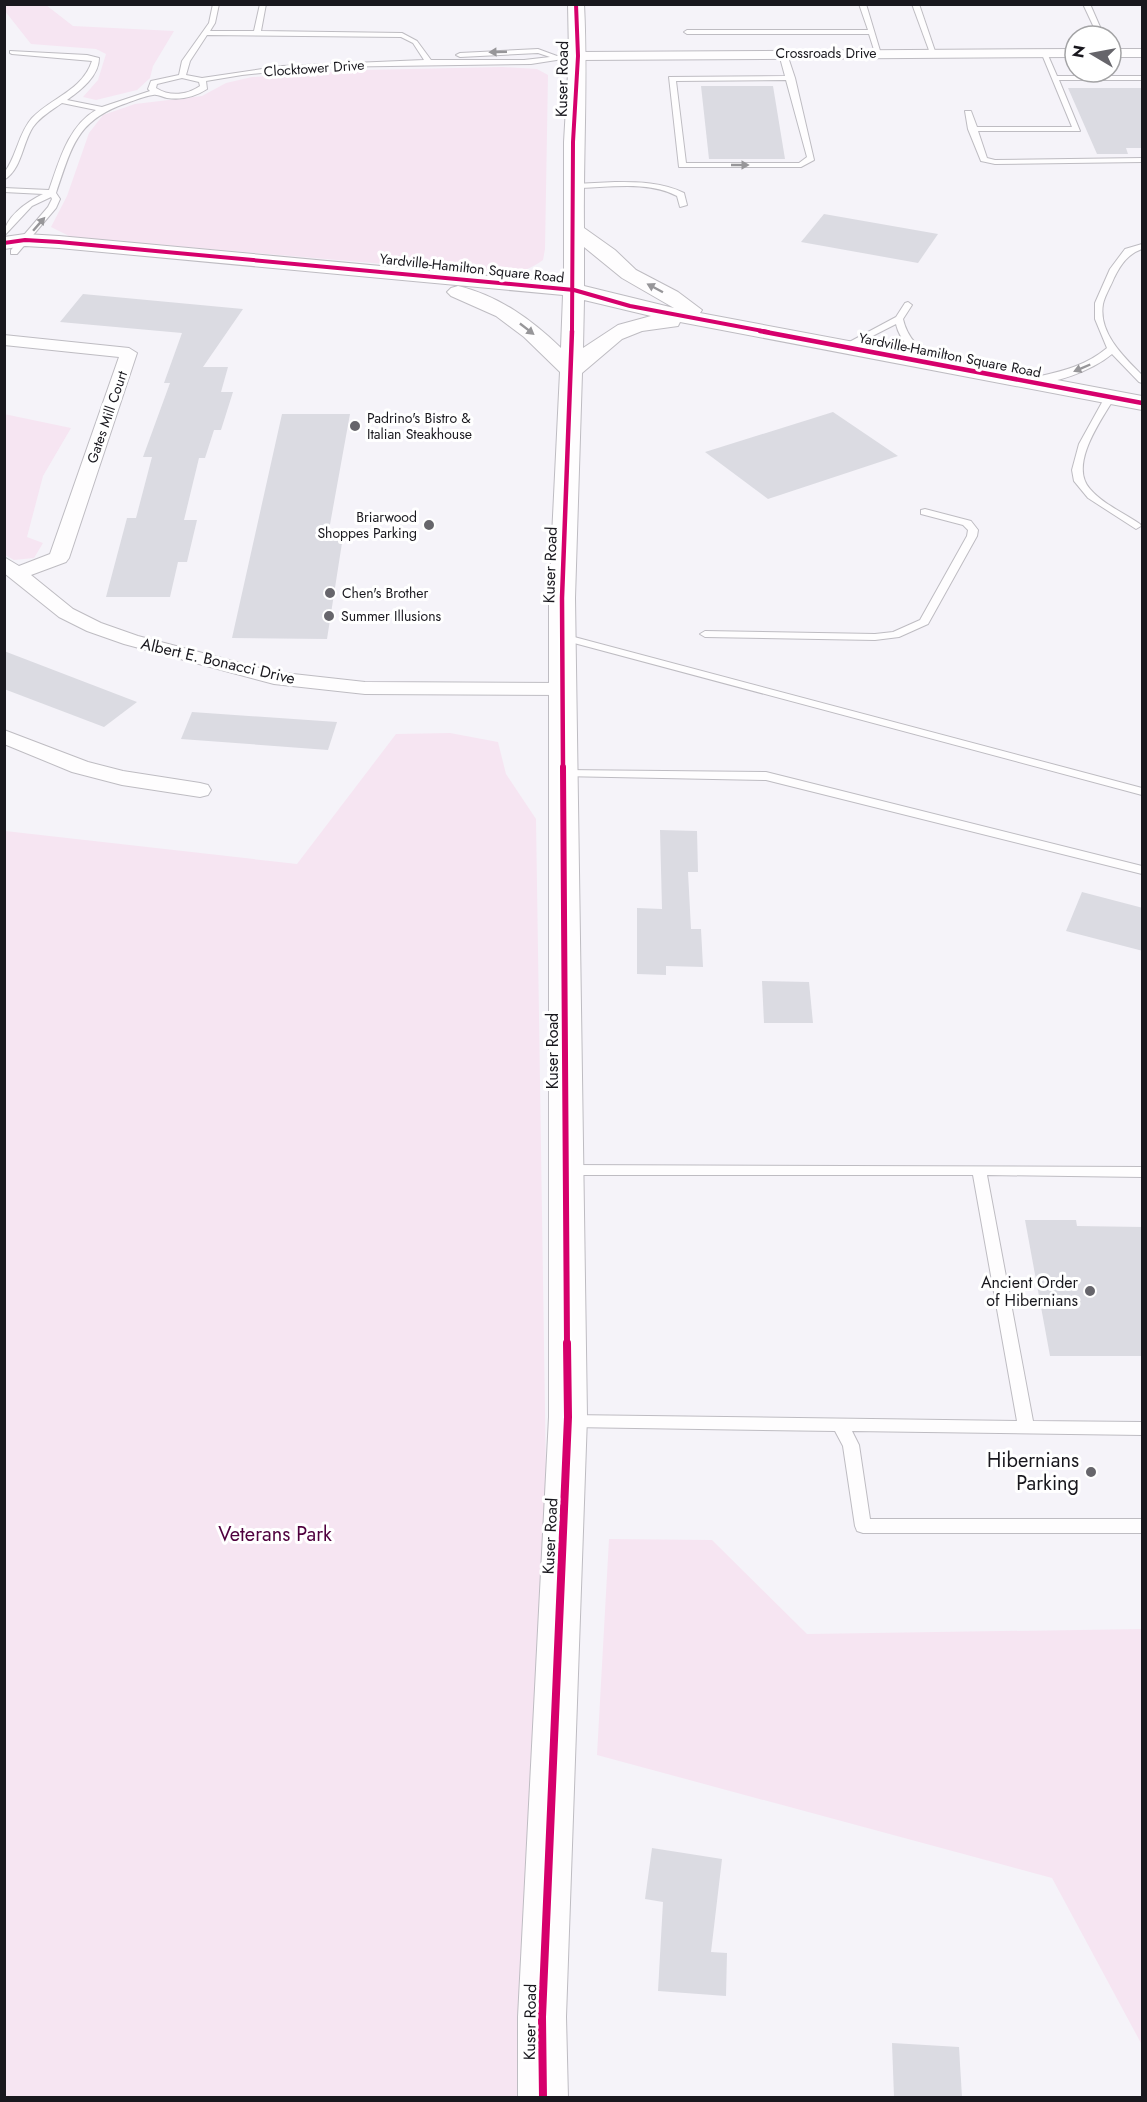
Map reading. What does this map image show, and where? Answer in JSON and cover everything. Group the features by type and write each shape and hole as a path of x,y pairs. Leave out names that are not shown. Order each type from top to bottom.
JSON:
{"street":[{"name":"Kuser Road","path":"543,2097 542,2017 568,1421 563,637 574,297 574,186 578,56 576,4"},
{"name":"Crossroads Drive","path":"578,56 1063,53"},
{"path":"1123,53 1143,53"},
{"path":"574,231 608,254 628,273 671,296 704,320"},
{"name":"Yardville-Hamilton Square Road","path":"10,243 458,292 574,297"},
{"name":"Yardville-Hamilton Square Road","path":"10,243 574,297 1143,403"},
{"path":"458,292 504,311 532,332 571,371 599,343 622,329 664,322 704,320"},
{"name":"Gates Mill Court","path":"4,340 129,352 59,558 11,568"},
{"name":"Albert E. Bonacci Drive","path":"11,568 66,612 94,627 131,640 274,678 365,688 563,689"},
{"path":"4,736 80,766 111,775 200,790"}],"lane":[{"path":"182,76 186,61 213,23 216,4"},
{"path":"257,35 263,4"},
{"path":"862,4 879,53"},
{"path":"915,4 934,53"},
{"path":"1086,4 1095,24"},
{"path":"687,33 872,32"},
{"path":"206,33 402,35 415,42 428,61"},
{"path":"4,178 17,163 26,133 33,122 63,100 88,77 96,60 87,57 12,52"},
{"path":"972,129 1077,129 1043,53"},
{"path":"783,54 791,78 811,158 801,165 682,165 672,79 791,78"},
{"name":"Clocktower Drive","path":"155,92 152,86 154,83 166,78 182,76 201,80 251,72 428,61 538,62 556,56 578,56"},
{"path":"1054,78 1143,78"},
{"name":"Clocktower Drive","path":"10,243 52,208 56,199 52,193 72,137 100,109 155,92 187,95 204,87 201,80"},
{"path":"63,100 100,109"},
{"path":"968,113 984,159 995,162 1143,160"},
{"path":"574,186 652,185 672,189 681,195 683,205"},
{"path":"4,190 52,193"},
{"path":"10,243 29,204 52,193"},
{"path":"1143,246 1128,251 1114,269 1099,303 1099,319 1112,349 1143,380"},
{"path":"844,346 899,319 908,305"},
{"path":"899,319 901,335 911,346 936,365"},
{"path":"1026,382 1062,376 1078,370 1100,360 1112,349"},
{"path":"1110,398 1081,451 1076,470 1085,490 1136,526"},
{"path":"705,634 875,637 895,635 912,629 924,622 972,536 973,530 967,523 925,512"},
{"path":"563,637 1143,792"},
{"path":"564,774 766,776 1143,870"},
{"path":"567,1170 1143,1172"},
{"path":"979,1170 1026,1427"},
{"path":"568,1421 1143,1428"},
{"path":"840,1425 851,1445 863,1527 1143,1526"}],"green space":[{"path":"4,5 46,5 73,26 174,31 153,66 150,78 137,90 96,100 83,97 98,80 106,54 96,49 31,44 5,11"},
{"path":"502,67 537,69 548,75 545,249 543,260 524,270 511,273 489,273 71,237 51,227 67,196 89,133 103,115 135,104 202,96 226,83 252,77 364,70"},
{"path":"4,414 71,428 43,476 27,537 43,543 34,558 14,560 5,555"},
{"name":"Veterans Park","path":"450,733 498,742 506,774 536,819 547,1542 528,2097 5,2098 5,831 297,864 396,734"},
{"path":"609,1539 712,1540 807,1634 1142,1629 1142,2045 1052,1878 597,1755"}],"building":[{"path":"701,86 773,86 785,159 709,159"},
{"path":"1068,88 1143,88 1143,148 1126,148 1128,154 1097,154"},
{"path":"824,214 938,234 918,263 801,242"},
{"path":"83,294 243,309 203,367 228,367 221,392 233,392 221,430 214,430 205,458 199,458 184,520 197,520 187,562 178,562 170,597 106,597 127,518 136,518 152,457 143,457 170,383 164,383 182,333 60,322"},
{"path":"833,412 898,456 768,499 705,452"},
{"path":"282,414 350,414 329,530 344,530 327,639 232,638"},
{"path":"4,651 137,702 104,727 4,689"},
{"path":"192,712 337,722 328,750 181,739"},
{"path":"660,830 697,831 698,872 688,872 691,929 701,929 703,967 666,966 666,975 637,974 637,908 662,909"},
{"path":"1082,892 1143,908 1143,951 1066,931"},
{"path":"762,981 809,982 813,1023 764,1023"},
{"name":"Ancient Order of Hibernians","path":"1025,1220 1076,1220 1077,1226 1143,1227 1143,1356 1050,1356"},
{"path":"652,1848 722,1859 711,1952 727,1953 726,1996 658,1991 663,1902 645,1899"},
{"path":"892,2043 959,2047 962,2097 894,2097"}],"cycle path":[{"path":"543,2098 542,2017 568,1417 562,598 574,290 573,142 578,56 576,4"},
{"path":"4,243 25,240 59,242 574,290 630,306 1142,403"}],"place":[{"name":"Padrino's Bistro & Italian Steakhouse","path":"355,426"},
{"name":"Briarwood Shoppes Parking","path":"429,525"},
{"name":"Chen's Brother","path":"330,593"},
{"name":"Summer Illusions","path":"329,616"},
{"name":"Ancient Order of Hibernians","path":"1090,1291"},
{"name":"Hibernians Parking","path":"1091,1472"}]}
